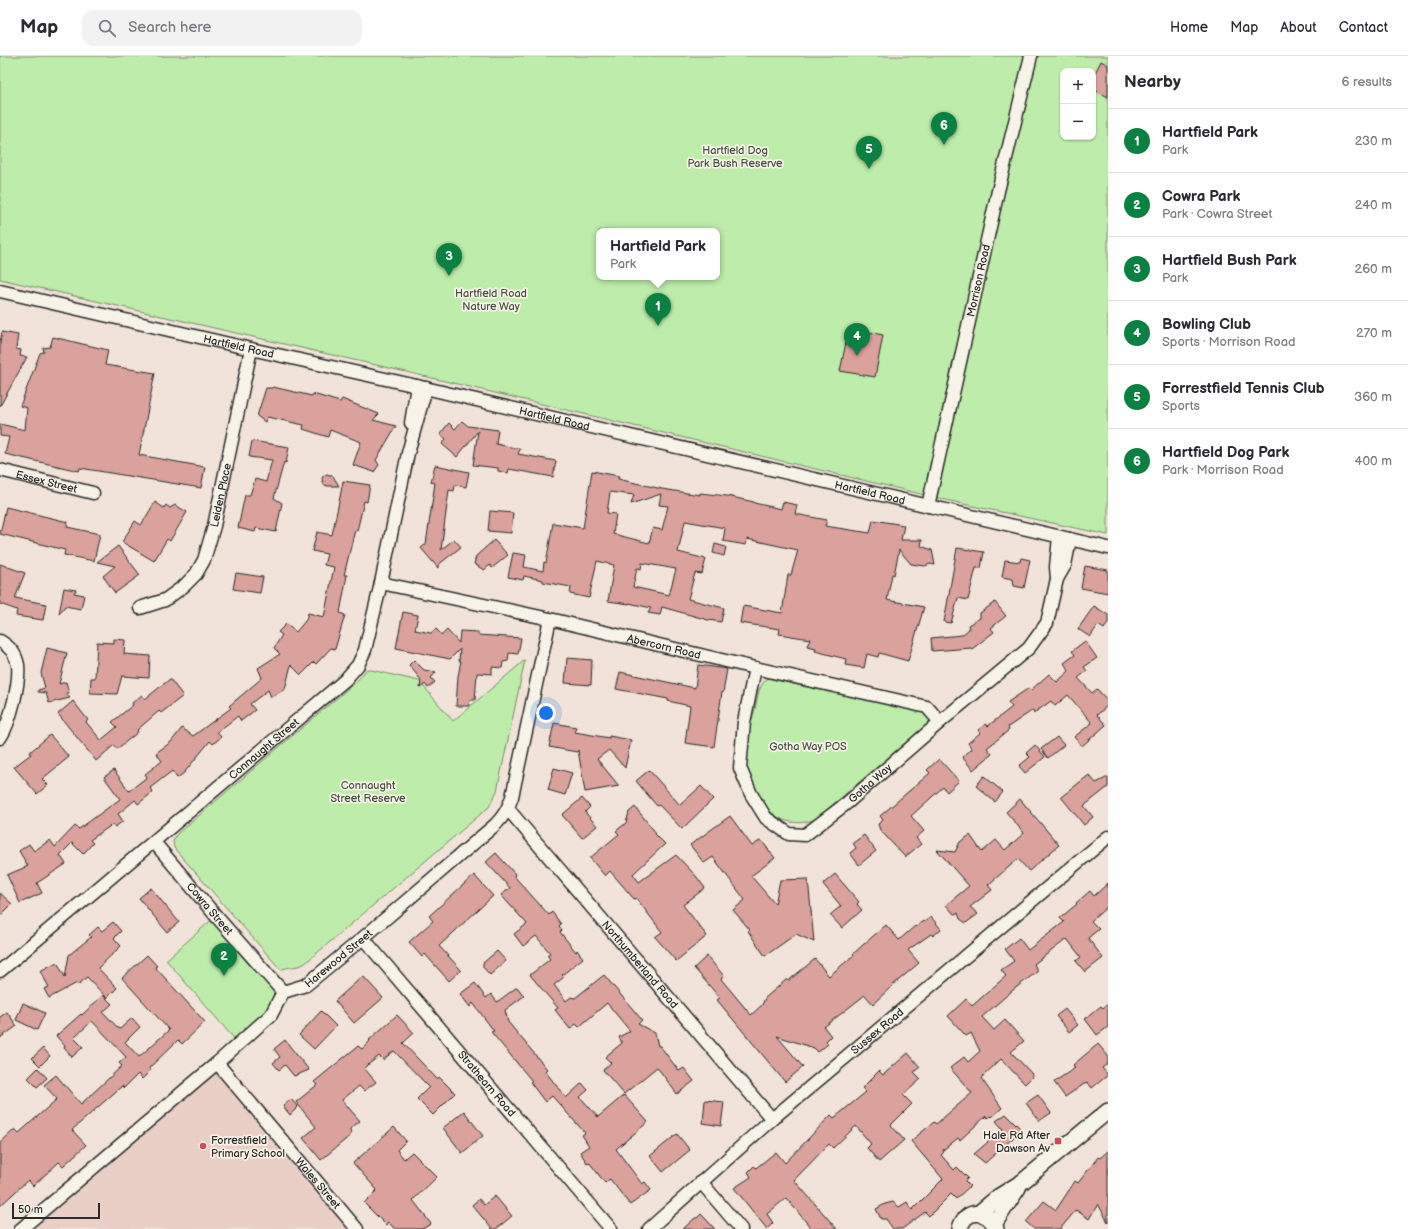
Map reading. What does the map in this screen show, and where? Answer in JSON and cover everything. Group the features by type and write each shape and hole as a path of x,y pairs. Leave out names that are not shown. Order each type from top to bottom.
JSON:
{"main road":[{"path":"979,1213 998,1197 1022,1182 1108,1111"},
{"path":"960,1229 968,1217 979,1213 990,1218 995,1226 1022,1182"}],"street":[{"name":"Morrison Road","path":"928,506 998,191 1031,56"},
{"name":"Hartfield Road","path":"0,291 422,387 1108,548"},
{"name":"Leiden Place","path":"140,608 165,600 184,586 196,574 204,560 214,526 251,349"},
{"name":"Connaught Street","path":"0,971 154,842 349,675 358,665 365,650 381,583 422,387"},
{"name":"Essex Street","path":"0,470 93,493"},
{"name":"Gotha Way","path":"755,668 744,722 740,768 751,794 766,818 789,834 805,835 847,803 940,722 1029,648 1047,623 1057,579 1065,565 1065,538"},
{"name":"Abercorn Road","path":"381,583 550,619 927,707 940,722"},
{"name":"Harewood Street","path":"283,992 306,985 363,938 504,816 508,809 550,619"},
{"path":"0,641 10,647 18,665 16,691 5,731 0,738"},
{"name":"Northumberland Road","path":"508,809 772,1119"},
{"name":"Sussex Road","path":"649,1229 772,1119 1108,837"},
{"name":"Cowra Street","path":"154,842 216,916 283,992"},
{"name":"Strathearn Road","path":"363,938 610,1229"},
{"path":"21,1229 217,1063 271,1014 283,992"},
{"name":"Wales Street","path":"217,1063 357,1229"},
{"path":"701,1182 741,1229"}],"shaded area":[{"name":"Forrestfield Primary School","path":"217,1063 356,1229 21,1229"}],"green space":[{"path":"0,56 1108,56 1108,535 959,503 415,374 0,279"},
{"name":"Connaught Street Reserve","path":"525,660 497,791 489,807 304,964 281,970 174,848 173,841 177,834 358,680 367,669 419,681 453,721"},
{"name":"Gotha Way POS","path":"772,676 925,710 930,718 929,723 817,818 802,822 787,821 772,813 760,798 751,781 746,764 749,729 758,695 761,686"},
{"path":"216,916 283,992 271,1015 238,1043 166,960"}],"building":[{"path":"1101,61 1108,65 1108,97 1096,91 1096,71"},
{"path":"849,328 883,335 875,377 840,371"},
{"path":"2,332 18,335 16,349 21,350 20,356 27,357 0,406 0,342"},
{"path":"53,337 108,350 105,365 155,373 139,455 205,467 201,488 80,468 79,471 5,454 9,437 0,436 0,424 25,430 27,408 20,406 40,353 44,352 43,348 50,347"},
{"path":"273,387 312,396 313,394 340,402 342,399 379,414 373,420 396,426 376,460 379,465 374,472 353,465 361,442 330,430 328,437 303,429 304,425 267,417 265,422 257,416 266,388"},
{"path":"462,421 468,426 498,430 496,444 520,449 518,454 556,461 553,477 509,469 508,473 498,471 498,468 473,465 478,431 457,457 442,444 446,439 440,434 449,423 455,429"},
{"path":"252,441 289,447 286,463 284,462 274,498 282,503 276,532 256,528 255,532 238,528 245,495 250,495 255,479 266,482 272,460 249,457"},
{"path":"435,465 469,472 466,487 455,485 454,491 449,490 441,550 454,539 461,547 438,565 438,568 421,548 426,544 435,483 431,482"},
{"path":"592,471 619,476 618,479 662,489 700,495 700,493 727,496 781,509 783,502 797,505 795,514 827,520 825,526 870,533 873,520 904,525 901,540 922,540 921,546 932,550 935,565 930,564 925,566 911,564 899,550 894,575 892,574 887,600 924,607 908,661 879,653 878,657 867,654 864,668 845,665 846,659 815,651 816,648 807,646 810,639 779,634 780,629 740,623 743,606 782,613 788,575 791,575 798,550 747,539 746,545 723,541 725,528 685,521 678,552 706,559 702,574 695,573 688,599 724,608 721,622 708,620 662,607 660,615 648,613 651,608 629,603 608,601 614,565 597,561 589,598 570,594 571,587 543,582 543,580 524,576 523,580 508,577 513,553 526,555 524,567 543,571 544,562 546,563 553,523 583,528","holes":["610,492 634,495 631,504 661,494 659,505 668,506 662,530 653,528 649,543 613,534 616,514 607,513","642,563 676,569 669,595 633,587 637,568 641,569"]},
{"path":"327,474 333,476 339,486 324,485 322,479 323,476"},
{"path":"343,481 370,485 367,502 364,501 357,531 355,530 344,575 347,575 340,613 345,615 335,649 331,648 316,664 314,662 301,675 291,665 285,689 271,697 268,690 250,704 255,710 241,721 238,716 217,732 221,737 213,744 210,741 184,773 177,778 172,771 150,788 153,792 138,804 135,800 118,814 123,821 115,827 113,824 90,840 93,843 83,854 72,843 60,855 66,864 37,883 42,893 20,903 7,875 28,866 19,851 29,844 34,851 50,840 55,847 75,826 79,829 120,799 104,777 114,770 129,791 147,777 145,774 162,761 156,753 171,742 182,728 193,736 231,708 229,706 262,678 258,668 280,654 274,648 282,635 278,632 286,624 296,632 306,620 308,613 324,617 334,567 324,565 327,554 312,551 317,532 332,535"},
{"path":"155,502 164,508 166,505 170,508 175,505 187,512 170,541 167,539 154,561 122,542 135,521 141,525"},
{"path":"6,507 68,522 67,527 100,534 94,561 64,555 65,550 0,534"},
{"path":"490,511 513,513 511,533 488,531"},
{"path":"494,540 508,555 492,568 490,565 484,570 474,564 476,556"},
{"path":"715,544 726,547 724,556 713,553"},
{"path":"118,546 140,575 115,593 103,576 115,566 97,562"},
{"path":"957,548 984,552 981,568 976,568 968,600 958,598 951,623 944,622"},
{"path":"1021,558 1030,560 1024,588 1014,586 1013,579 1002,577 1005,560 1020,562"},
{"path":"0,564 25,573 15,598 46,604 43,620 16,616 17,610 0,604"},
{"path":"1085,566 1108,570 1108,593 1081,588"},
{"path":"236,573 263,577 260,593 233,589"},
{"path":"64,588 76,590 74,593 84,595 81,609 65,606 59,614"},
{"path":"995,602 1006,616 991,628 994,632 972,649 932,651 931,638 962,635 969,629 968,625 980,618 980,613"},
{"path":"1094,606 1108,615 1108,623 1104,629 1098,625 1090,637 1078,629"},
{"path":"403,612 418,615 415,630 431,633 436,629 442,635 447,630 459,643 460,631 478,632 478,635 521,638 518,654 509,653 508,661 503,662 502,668 492,667 492,674 477,673 475,700 470,700 469,706 456,706 458,676 461,661 459,661 460,649 450,659 396,648"},
{"path":"114,639 125,640 124,654 150,656 149,678 122,676 117,694 90,693 91,678 95,678 97,642 114,643"},
{"path":"1085,641 1097,658 1084,667 1087,671 1078,678 1092,693 1097,689 1108,701 1108,705 1097,715 1106,725 1082,746 1074,737 1092,723 1068,695 1055,706 1051,701 1034,713 1033,710 1008,727 1009,730 987,748 992,754 973,770 962,757 972,749 968,743 980,733 978,730 986,724 988,726 1012,707 1008,702 1029,688 1031,690 1049,674 1057,682 1069,671 1064,663 1075,655 1072,651"},
{"path":"47,648 67,653 59,684 66,682 69,693 66,693 70,698 49,703 46,693 38,692 38,690 45,688 41,673"},
{"path":"567,658 592,660 591,685 565,683"},
{"path":"414,660 424,670 436,672 431,678 435,682 428,688 425,684 420,688 421,680 409,665"},
{"path":"698,665 727,669 714,747 685,743 690,706 668,701 668,699 616,689 620,672 695,688"},
{"path":"170,679 183,696 161,713 159,711 137,730 138,732 117,749 114,745 96,761 58,714 73,701 88,720 86,722 101,740 117,727 112,722 133,705 132,703 142,695 145,699"},
{"path":"554,723 576,727 575,732 631,740 625,768 609,750 597,759 619,786 585,792 578,750 577,752 549,747"},
{"path":"50,735 69,757 42,779 48,785 37,794 14,767 31,754 30,752"},
{"path":"1057,737 1064,745 1048,758 1041,749"},
{"path":"1035,745 1045,757 1025,773 1019,766 1030,757 1026,753"},
{"path":"939,759 959,781 947,792 943,787 911,816 924,831 916,838 921,844 905,857 880,830 878,824 883,820 880,816 930,773 927,770"},
{"path":"554,768 572,773 565,795 548,790"},
{"path":"649,770 680,805 701,786 713,799 682,829 659,805 657,806 636,781"},
{"path":"1089,775 1096,783 1108,777 1108,787 1084,806 1093,817 1084,825 1061,797"},
{"path":"984,776 1003,792 995,802 976,786"},
{"path":"582,798 590,807 585,812 597,826 582,838 562,815"},
{"path":"1020,799 1059,845 1029,871 1018,859 988,885 992,890 970,907 978,914 966,923 960,919 958,913 954,914 946,905 969,886 937,850 955,852 960,842 970,835 982,852 996,840 1005,850 1024,833 1006,812"},
{"path":"635,807 656,833 655,834 665,844 633,874 639,882 676,855 705,888 683,905 707,936 676,961 655,937 662,932 636,898 634,899 610,871 605,876 590,858 619,834 616,831 626,823 629,812"},
{"path":"730,816 752,846 761,840 775,858 751,876 775,904 780,880 808,879 814,942 796,934 765,956 748,931 750,930 733,910 745,900 713,857 704,863 690,845"},
{"path":"864,835 876,851 859,865 850,853 856,848 853,843"},
{"path":"496,853 515,874 514,876 549,915 552,912 561,924 559,926 562,930 560,932 576,952 577,950 583,958 562,975 564,977 554,985 566,1001 571,997 575,998 604,975 642,1020 638,1024 655,1033 658,1046 660,1046 679,1071 684,1068 694,1081 677,1094 657,1067 624,1094 603,1070 611,1063 605,1057 622,1043 619,1037 630,1031 607,1003 579,1027 576,1024 570,1029 555,1010 558,1008 530,975 550,959 547,955 550,953 536,936 523,946 514,934 527,924 501,895 510,888 486,862"},
{"path":"835,874 859,902 857,904 862,910 842,928 830,915 841,906 823,884"},
{"path":"474,875 493,896 439,946 461,970 449,981 425,954 422,957 409,942 433,921 429,916"},
{"path":"1108,883 1108,906 1091,921 1099,929 1088,938 1103,958 1085,972 1076,961 1081,957 1067,939 1034,964 1038,971 982,1017 994,1030 1005,1020 1024,1041 1011,1052 1032,1074 1032,1077 1025,1084 1001,1059 981,1078 1002,1108 992,1117 991,1116 988,1118 986,1116 960,1140 958,1138 943,1150 944,1152 941,1155 954,1170 957,1167 968,1178 965,1181 970,1186 956,1199 951,1194 929,1216 925,1212 902,1229 893,1229 886,1219 881,1219 876,1209 893,1202 899,1207 907,1202 912,1210 943,1179 911,1141 934,1122 936,1124 972,1093 950,1068 964,1057 968,1062 980,1051 971,1033 966,1036 948,1016 966,999 972,1006 1006,976 1001,970 1014,961 1005,949 1019,938 1028,950 1064,922 1060,918 1090,891 1094,896"},
{"path":"151,888 179,922 167,932 139,898"},
{"path":"0,893 12,904 0,916"},
{"path":"931,917 941,929 933,936 931,934 908,950 919,963 873,1004 865,995 824,1027 831,1036 826,1041 828,1044 818,1052 814,1048 777,1036 803,1067 785,1082 717,1000 720,998 694,968 707,956 724,976 721,979 751,1015 762,1005 765,998 787,979 788,981 815,959 829,976 886,925 899,940 915,926 916,927"},
{"path":"113,922 121,931 114,938 121,946 98,968 117,988 107,998 87,977 78,985 77,983 49,998 44,989 49,987 40,971 57,962 65,977 69,955 91,937 89,935 98,927 102,931"},
{"path":"497,951 506,961 490,975 483,967 483,963"},
{"path":"147,955 157,966 155,967 205,1022 182,1044 178,1040 149,1068 151,1070 142,1079 138,1074 124,1088 122,1086 72,1130 86,1145 63,1166 59,1162 33,1186 28,1180 0,1206 0,1143 15,1129 19,1133 57,1099 44,1085 56,1075 81,1104 122,1066 119,1063 126,1057 92,1021 74,1038 83,1047 72,1057 56,1036 81,1014 82,1015 103,995 112,1004 103,1012 118,1028 120,1029 132,1018 140,1027 125,1042 139,1057 169,1030 122,978"},
{"path":"363,976 383,998 354,1023 335,1001"},
{"path":"475,983 486,998 491,994 497,1002 517,987 524,996 505,1010 508,1022 547,1069 545,1071 566,1098 582,1083 588,1090 580,1097 598,1117 624,1095 648,1122 616,1149 642,1184 645,1182 651,1190 630,1205 610,1179 605,1183 589,1162 587,1163 580,1152 589,1146 582,1135 585,1133 552,1096 545,1102 530,1082 532,1081 491,1032 494,1031 473,1003 470,1007 460,994"},
{"path":"23,1003 45,1013 37,1030 16,1020"},
{"path":"1108,1004 1108,1027 1097,1035 1085,1019 1101,1006 1103,1008"},
{"path":"1065,1009 1078,1025 1069,1032 1056,1016"},
{"path":"321,1011 336,1026 314,1049 299,1035"},
{"path":"7,1012 17,1026 0,1038 0,1017"},
{"path":"397,1015 414,1033 403,1043 437,1079 439,1077 455,1093 433,1115 417,1099 429,1087 394,1051 383,1060 379,1056 364,1068 376,1082 364,1091 359,1086 342,1100 360,1121 350,1129 351,1135 321,1160 303,1138 316,1127 296,1102 317,1085 314,1082 358,1046 362,1049 370,1041 369,1040"},
{"path":"285,1040 309,1070 294,1076 285,1065 279,1070 273,1063 280,1057 274,1049"},
{"path":"1098,1044 1108,1056 1108,1063 1102,1068 1108,1075 1092,1088 1087,1082 1065,1097 1054,1082 1075,1068 1073,1065"},
{"path":"43,1048 50,1056 40,1066 32,1058"},
{"path":"908,1053 920,1067 914,1072 921,1079 903,1095 912,1104 891,1125 904,1140 879,1162 867,1148 871,1144 856,1126 833,1148 829,1144 794,1180 837,1229 812,1229 786,1198 767,1214 773,1223 767,1229 734,1188 751,1177 748,1172 754,1166 756,1168 776,1152 785,1163 831,1115 834,1118 866,1092 862,1088 879,1071 883,1075"},
{"path":"38,1068 47,1078 37,1087 28,1078"},
{"path":"1038,1095 1051,1113 1039,1121 1026,1103"},
{"path":"291,1099 298,1107 290,1115 283,1106"},
{"path":"705,1100 724,1102 721,1126 703,1123"},
{"path":"464,1111 483,1136 462,1153 443,1128"},
{"path":"1006,1114 1022,1130 985,1163 974,1154 1003,1129 996,1121"},
{"path":"394,1127 406,1141 397,1150 404,1159 412,1152 437,1177 413,1200 431,1224 422,1229 395,1229 388,1222 386,1225 364,1203 377,1190 353,1163"},
{"path":"677,1134 690,1150 663,1172 650,1156"},
{"path":"1108,1151 1108,1222 1098,1204 1089,1219 1076,1210 1060,1229 1034,1229 1026,1222 1044,1201 1056,1210 1075,1181 1078,1183 1098,1157 1100,1158"},
{"path":"495,1196 512,1216 496,1229 492,1229 472,1205 479,1199 484,1205"},
{"path":"701,1214 715,1229 683,1229 695,1218"}],"place":[{"name":"Hartfield Dog Park","path":"944,145"},
{"name":"Forrestfield Tennis Club","path":"869,169"},
{"name":"Hartfield Bush Park","path":"449,276"},
{"name":"Hartfield Park","path":"658,326"},
{"name":"Bowling Club","path":"857,356"},
{"name":"Cowra Park","path":"224,976"},
{"name":"Hale Rd After Dawson Av","path":"1058,1141"},
{"name":"Forrestfield Primary School","path":"203,1146"}],"park label":[{"name":"Hartfield Dog Park Bush Reserve","path":"735,156"},
{"name":"Hartfield Road Nature Way","path":"491,299"}]}
